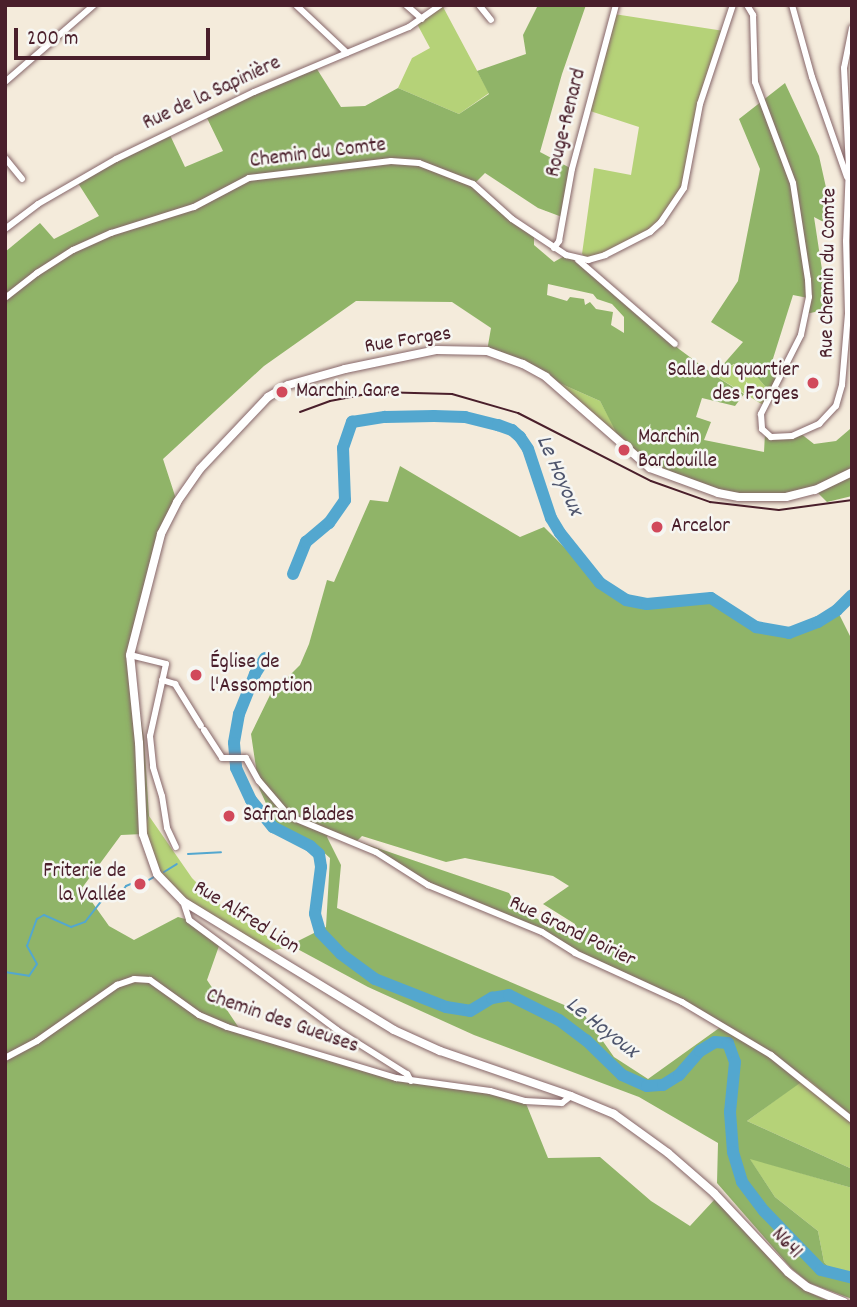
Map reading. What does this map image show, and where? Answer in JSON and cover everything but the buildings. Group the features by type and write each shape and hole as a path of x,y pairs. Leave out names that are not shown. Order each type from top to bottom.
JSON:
{"main road":[{"name":"Rue Forges","path":"130,656 161,534 177,502 200,469 268,397 288,385 345,369 437,350 487,351 523,364 546,377 650,468 718,493 739,497 786,497 815,490 852,472"},
{"name":"Rue Alfred Lion","path":"130,656 139,743 143,834 157,874 183,901 394,1030 440,1051 571,1096 614,1114 668,1153 714,1193"},
{"name":"N641","path":"714,1193 788,1272 807,1287 844,1302"}],"street":[{"path":"5,82 94,5"},
{"path":"296,5 347,53"},
{"path":"407,5 422,19"},
{"name":"Rue de la Sapinière","path":"5,229 38,204 99,168 254,92 422,19 441,5"},
{"path":"479,5 491,20"},
{"name":"Rouge-Renard","path":"554,248 559,241 572,169 616,5"},
{"path":"578,260 605,255 650,232 661,222 684,188 700,104 733,5"},
{"name":"Rue Chemin du Comte","path":"747,5 753,15 755,82 765,116 793,183 808,289 801,335 761,414 762,429 771,437 784,438 813,428 830,413 839,397 848,313 850,182 843,79 852,28"},
{"path":"792,5 811,77 850,182"},
{"path":"5,158 22,179"},
{"name":"Chemin du Comte","path":"5,298 73,250 111,233 194,206 249,178 391,160 419,163 473,184 512,219 554,248"},
{"path":"554,248 578,260 676,344"},
{"path":"130,656 166,664 150,736 153,767 162,796 167,828 176,847"},
{"name":"Rue Grand Poirier","path":"162,680 175,684 222,758 246,758 259,781 289,816 376,852 428,885 542,932 575,953 682,1002 771,1055 852,1120"},
{"name":"Chemin des Gueuses","path":"183,901 189,920 337,1030 407,1074 411,1081"},
{"name":"Chemin des Gueuses","path":"5,1058 37,1041 117,985 134,979 150,980 200,1015 227,1027 411,1081 490,1091 525,1101 562,1103 571,1096"}],"green space":[{"path":"442,5 489,93 459,114 398,88 412,58 430,48 416,22"},
{"path":"538,5 586,5 562,74 540,152 572,169 562,217 538,208 485,173 474,184 534,236 534,245 554,262 566,255 578,260 679,349 744,394 735,406 702,398 696,417 711,422 704,440 764,452 765,433 771,437 800,433 814,444 836,441 852,424 852,496 827,502 815,490 786,497 739,497 661,474 614,437 616,432 600,401 487,351 491,328 452,302 356,301 264,366 163,459 177,502 161,534 130,655 144,738 149,816 143,834 121,835 82,888 109,926 134,940 178,917 189,920 220,943 207,980 241,1031 396,1078 439,1083 525,1101 548,1158 600,1157 651,1201 690,1226 715,1199 784,1274 806,1291 831,1302 5,1302 5,252 40,223 54,239 99,216 76,180 169,133 185,167 223,151 206,116 315,66 341,107 365,106 398,88 459,114 489,94 477,71 526,54 523,35","holes":["548,284 593,294 597,299 612,304 624,317 624,333 611,325 613,312 596,309 590,302 585,305 584,299 570,297 567,301 547,295"]},
{"path":"614,14 724,31 704,90 684,188 650,232 588,260 582,254 594,168 631,175 639,127 587,110"},
{"path":"785,83 819,156 835,228 814,217 828,309 806,314 808,298 793,295 771,365 784,372 771,393 757,377 734,364 714,375 743,342 711,322 738,281 760,169 739,119"},
{"path":"735,364 757,377 771,393 765,406 714,375"},
{"path":"546,377 600,401 617,432 614,437"},
{"path":"400,466 520,537 544,527 600,583 626,600 647,604 711,598 756,627 788,633 802,630 837,610 852,640 852,1116 807,1078 747,1121 852,1169 852,1188 750,1159 775,1197 818,1231 824,1262 835,1273 852,1272 852,1299 809,1283 791,1268 717,1183 718,1143 639,1097 474,1035 368,987 290,945 326,927 330,858 310,840 275,823 259,788 251,734 270,695 300,665 309,644 327,580 334,582 370,500 388,502","holes":["329,833 376,852 458,899 561,943 722,1026 648,1079 614,1057 583,1013 337,908 341,865 327,837","362,836 446,862 465,858 553,876 569,886 543,904 575,924 575,936 520,911 509,893 357,841"]},
{"path":"149,816 192,878 215,901 284,948 266,952 165,885 143,834"},
{"path":"807,1077 852,1116 852,1169 747,1121"},
{"path":"749,1158 852,1188 852,1272 835,1273 824,1262 818,1231 775,1197"}],"waterway":[{"name":"Le Hoyoux","path":"293,574 306,542 329,523 345,500 343,448 352,422 385,417 465,417 512,430 520,437 528,449 551,518 560,533 600,583 626,600 647,604 711,598 756,627 789,633 818,622 837,610 852,595"},
{"name":"Le Hoyoux","path":"265,658 255,674 239,714 234,743 236,768 251,800 273,827 310,846 319,854 321,867 315,914 320,932 341,954 375,979 446,1007 470,1011 492,998 509,995 559,1020 586,1040 622,1075 647,1086 663,1085 679,1075 700,1051 715,1042 728,1043 735,1062 730,1112 733,1152 742,1182 764,1211 821,1270 852,1278"},
{"path":"188,854 221,852"},
{"path":"164,872 177,864"},
{"path":"145,882 154,877"},
{"path":"5,972 29,976 37,964 27,946 37,919 44,915 71,927 85,922 106,895 120,894 126,886 133,883"}],"railway":[{"path":"300,412 330,401 377,392 452,394 518,413 651,481 710,502 779,510 852,500"}],"place":[{"name":"Salle du quartier des Forges","path":"813,383"},
{"name":"Marchin Gare","path":"282,392"},
{"name":"Marchin Bardouille","path":"624,450"},
{"name":"Arcelor","path":"657,527"},
{"name":"Église de l'Assomption","path":"196,675"},
{"name":"Safran Blades","path":"229,816"},
{"name":"Friterie de la Vallée","path":"140,884"}]}
